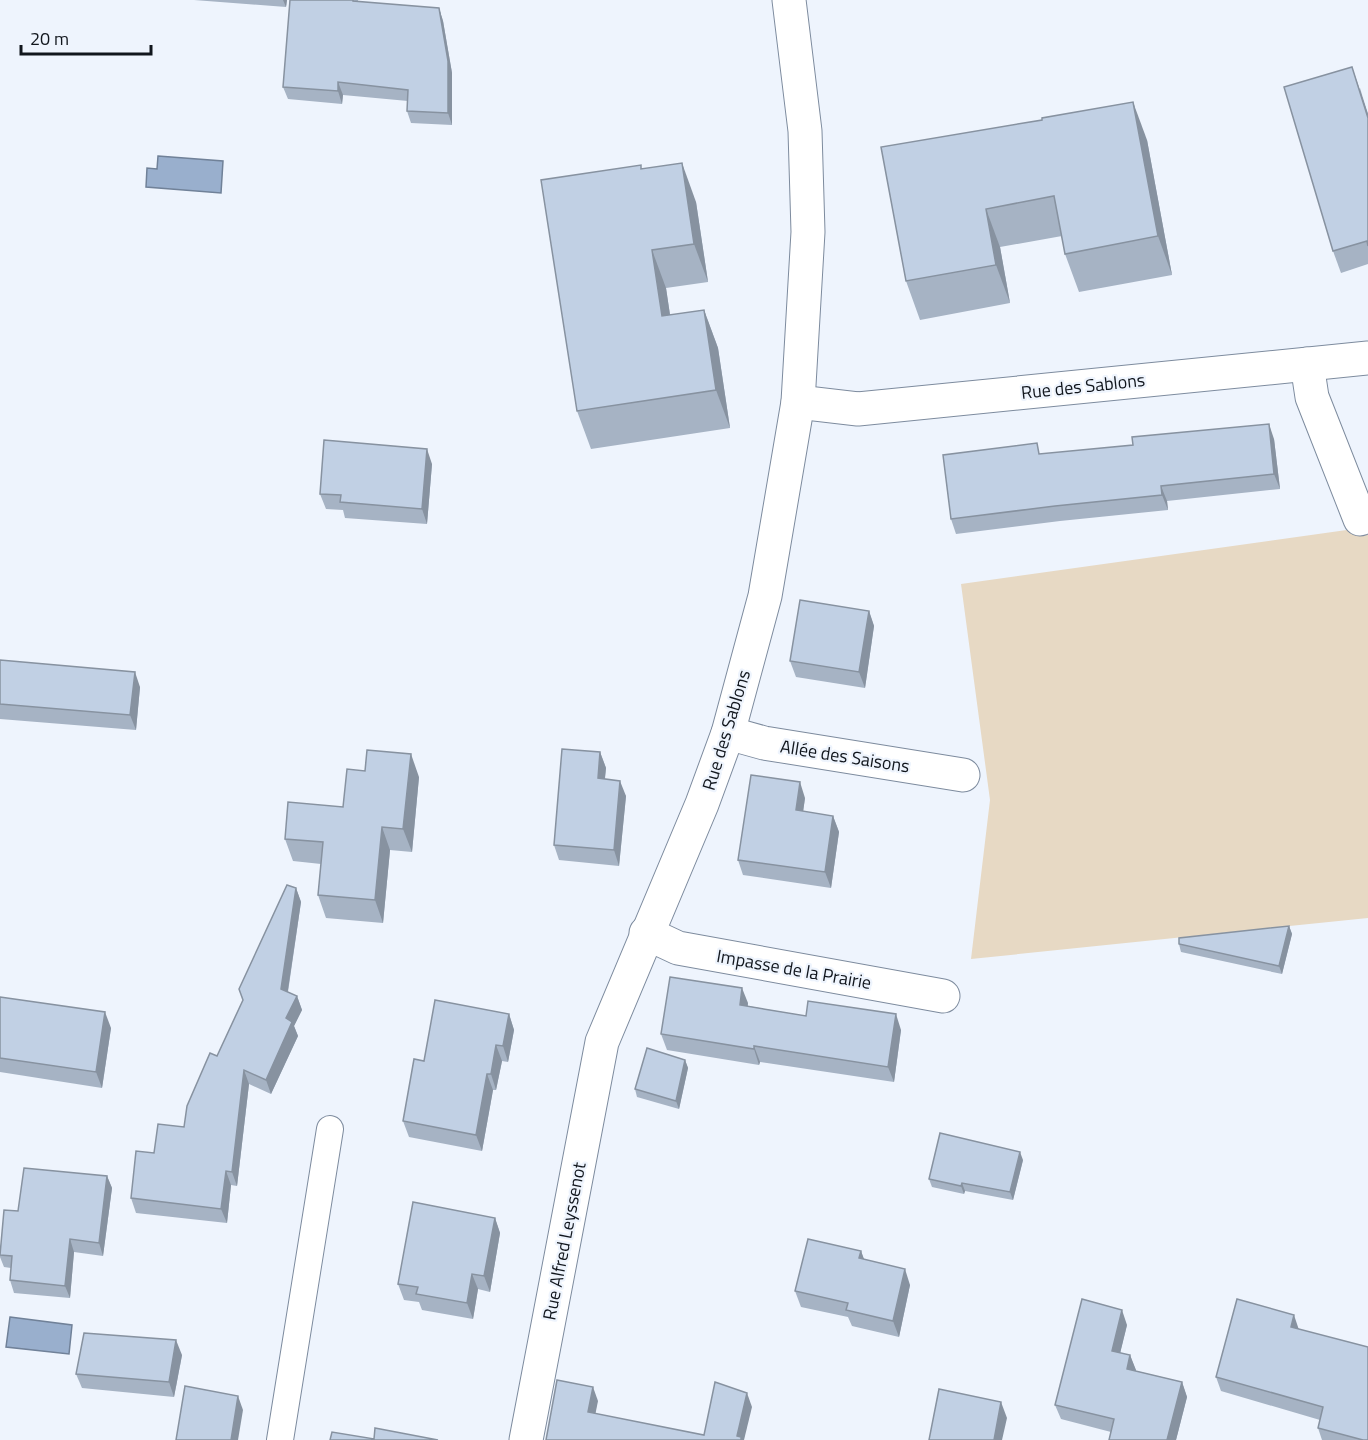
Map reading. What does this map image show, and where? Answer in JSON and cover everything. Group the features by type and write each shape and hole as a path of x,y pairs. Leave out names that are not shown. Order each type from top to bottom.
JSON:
{"street":[{"name":"Rue des Sablons","path":"602,1042 702,804 728,733 765,596 798,402 808,232 805,131 789,0"},
{"name":"Rue des Sablons","path":"798,402 858,409 1368,358"},
{"path":"1307,364 1312,397 1360,519"},
{"name":"Allée des Saisons","path":"728,733 764,742 963,775"},
{"name":"Impasse de la Prairie","path":"646,933 678,948 943,996"},
{"name":"Rue Alfred Leyssenot","path":"526,1440 602,1042"}],"lane":[{"path":"280,1440 330,1129"}],"shaded area":[{"path":"1368,527 1368,918 971,959 990,800 961,584"}],"water":[{"path":"158,156 223,161 221,193 146,187 147,168 157,169"},
{"path":"10,1317 72,1325 69,1354 6,1347"}],"building":[{"path":"290,0 353,0 439,8 448,61 448,113 407,111 408,90 338,82 338,91 283,87"},
{"path":"1352,67 1368,118 1368,246 1367,241 1333,251 1284,87"},
{"path":"1133,102 1158,236 1065,254 1054,196 986,209 996,265 906,281 881,147"},
{"path":"682,163 694,244 652,250 662,316 704,310 716,390 577,411 541,180 641,165 641,169"},
{"path":"1269,424 1274,474 1161,486 1162,495 951,519 943,455 1037,443 1039,454 1133,445 1132,437"},
{"path":"324,440 427,449 422,509 340,502 341,495 320,494"},
{"path":"800,600 869,611 859,672 790,661"},
{"path":"0,660 135,672 130,715 0,704"},
{"path":"562,749 600,752 598,778 620,781 614,850 554,845"},
{"path":"367,750 411,754 403,829 382,827 375,900 318,895 323,842 285,839 288,802 343,807 347,769 365,771"},
{"path":"751,775 800,782 796,810 833,816 825,872 738,860"},
{"path":"287,885 296,888 281,989 297,996 286,1018 292,1022 266,1080 244,1070 232,1172 226,1171 221,1209 131,1198 136,1151 154,1153 158,1124 184,1127 187,1106 210,1053 217,1056 243,1000 239,989"},
{"path":"1289,926 1279,966 1179,944 1179,938"},
{"path":"670,977 742,988 740,1005 806,1016 808,1001 896,1014 888,1067 661,1034"},
{"path":"0,997 105,1012 96,1072 0,1058"},
{"path":"435,1000 509,1014 503,1046 496,1045 491,1074 487,1074 476,1135 403,1121 414,1059 424,1061"},
{"path":"647,1048 685,1060 676,1101 635,1089"},
{"path":"940,1133 1020,1152 1010,1192 962,1183 961,1186 929,1179"},
{"path":"24,1168 107,1176 99,1243 70,1239 65,1286 10,1280 12,1256 0,1255 4,1210 18,1211"},
{"path":"413,1202 495,1218 484,1276 472,1274 467,1303 416,1294 418,1287 398,1284"},
{"path":"808,1239 861,1251 859,1258 905,1269 893,1321 846,1310 848,1303 795,1291"},
{"path":"1082,1299 1122,1310 1112,1351 1130,1355 1127,1369 1182,1382 1167,1440 1109,1440 1114,1419 1055,1405"},
{"path":"1237,1299 1294,1315 1291,1327 1368,1347 1368,1440 1318,1428 1323,1407 1216,1377"},
{"path":"84,1333 176,1340 169,1382 76,1374"},
{"path":"557,1380 593,1387 588,1412 704,1435 715,1382 747,1393 737,1436 741,1437 741,1440 546,1440"},
{"path":"185,1386 238,1396 231,1440 176,1440"},
{"path":"939,1389 1001,1402 994,1440 929,1440"},
{"path":"375,1428 438,1440 330,1440 332,1432 374,1439"}]}
